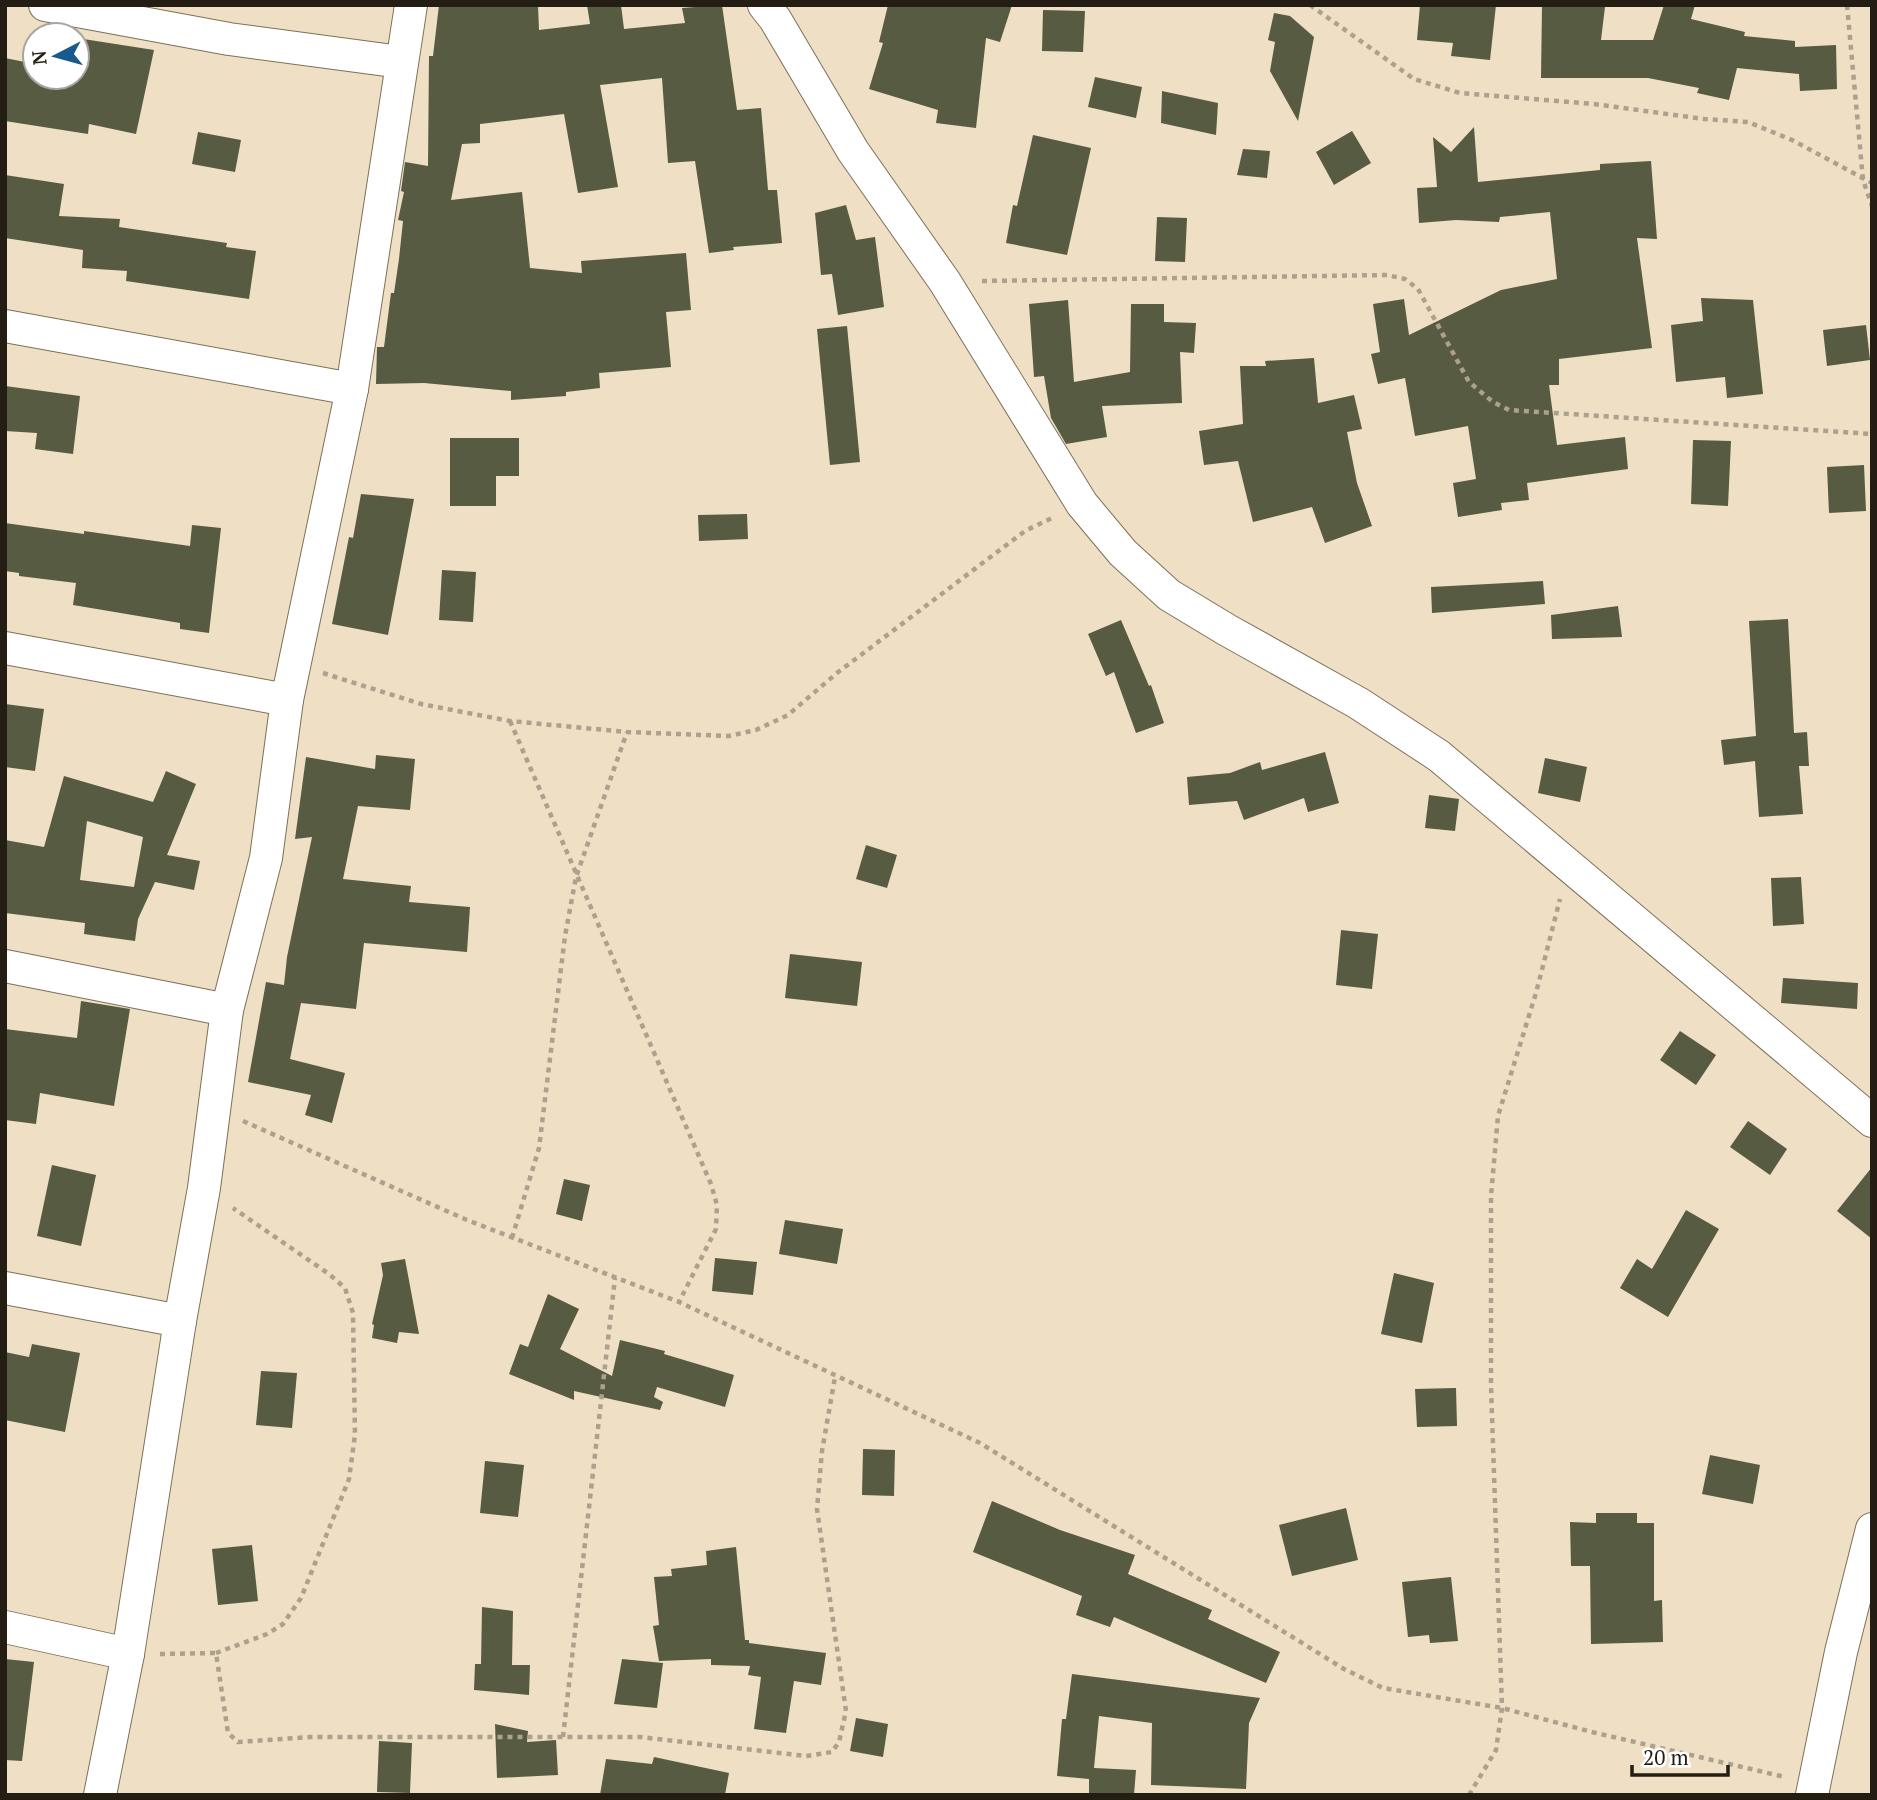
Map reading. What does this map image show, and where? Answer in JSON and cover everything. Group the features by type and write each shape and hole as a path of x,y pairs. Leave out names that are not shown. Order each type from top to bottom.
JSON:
{"street":[{"path":"45,5 229,39 401,62"},
{"path":"100,1795 128,1654 180,1321 204,1188 227,1010 266,859 287,700 352,389 411,5"},
{"path":"764,5 775,19 853,151 945,282 1082,504 1123,552 1169,594 1227,630 1358,703 1439,756 1872,1121"},
{"path":"5,326 352,389"},
{"path":"5,648 287,700"},
{"path":"5,967 227,1010"},
{"path":"5,1288 180,1321"},
{"path":"1813,1789 1841,1652 1872,1529"},
{"path":"5,1627 128,1654"}],"path":[{"path":"1310,5 1370,50 1415,79 1460,93 1594,104 1704,119 1748,122 1792,140 1872,183"},
{"path":"1849,6 1863,180 1872,206"},
{"path":"945,282 1387,275 1405,279 1418,289 1469,382 1493,402 1509,410 1872,434"},
{"path":"296,664 421,704 510,721 626,732 729,736 756,730 788,715 837,673 1025,531 1082,504"},
{"path":"510,721 711,1184 717,1205 716,1229 679,1302"},
{"path":"512,1238 539,1148 565,936 576,877 626,732"},
{"path":"1469,1795 1496,1750 1502,1708 1492,1386 1491,1196 1498,1116 1536,993 1569,866"},
{"path":"214,1108 512,1238 679,1302 979,1443 1344,1669 1383,1688 1502,1708 1813,1789"},
{"path":"128,1654 216,1653 267,1634 283,1624 301,1598 349,1479 355,1435 354,1350 353,1313 345,1288 329,1274 204,1188"},
{"path":"562,1737 615,1278"},
{"path":"216,1653 228,1733 238,1742 311,1737 640,1737 806,1756 832,1752 839,1742 846,1711 817,1509 822,1451 835,1377"}],"building":[{"path":"439,5 538,5 539,30 590,24 587,5 621,5 624,29 685,23 682,8 722,5 737,110 761,108 768,190 777,190 782,243 733,247 734,250 709,253 695,161 668,163 662,78 600,85 618,187 578,193 564,114 480,124 480,143 462,144 451,200 522,192 530,268 582,273 581,261 686,253 691,310 666,312 671,367 599,373 600,388 566,392 566,396 511,400 511,391 424,383 376,384 377,347 384,347 391,293 394,293 399,259 403,221 398,220 404,192 401,191 405,162 428,166 429,56 433,56"},
{"path":"888,5 1012,5 1000,42 986,38 976,128 936,123 938,110 869,89 883,43 879,42"},
{"path":"1420,5 1496,5 1490,60 1451,56 1453,43 1417,40"},
{"path":"1542,5 1605,7 1601,40 1653,40 1664,5 1695,5 1691,19 1745,32 1744,36 1795,41 1795,47 1836,45 1837,89 1800,91 1799,74 1737,68 1729,100 1697,93 1699,88 1648,78 1541,78"},
{"path":"1043,10 1085,11 1083,52 1042,51"},
{"path":"1274,13 1290,16 1314,37 1298,121 1270,71 1275,42 1268,40"},
{"path":"91,40 154,50 136,134 89,124 88,134 5,121 5,58 21,61 21,91 91,91"},
{"path":"1095,77 1142,87 1136,118 1088,107"},
{"path":"1162,91 1218,103 1216,135 1161,123"},
{"path":"1474,127 1478,182 1600,170 1600,164 1651,161 1657,239 1637,238 1652,348 1559,359 1559,385 1549,385 1557,445 1625,437 1628,469 1527,483 1529,500 1501,503 1502,510 1458,517 1453,483 1476,479 1468,426 1415,436 1405,378 1378,384 1371,354 1380,352 1373,304 1404,299 1409,335 1501,290 1557,279 1550,212 1500,217 1499,222 1456,220 1419,223 1417,188 1437,187 1433,137 1451,152"},
{"path":"1352,131 1371,163 1334,185 1316,152"},
{"path":"198,132 241,140 235,172 192,164"},
{"path":"1033,135 1091,148 1067,255 1006,243 1013,205 1017,206"},
{"path":"1243,149 1270,151 1267,178 1237,175"},
{"path":"5,175 64,184 59,216 120,219 119,227 227,243 226,247 256,251 249,299 126,281 127,271 82,268 83,250 5,238"},
{"path":"846,205 856,240 875,237 884,307 838,315 832,274 821,275 815,213"},
{"path":"1157,217 1187,218 1185,262 1155,261"},
{"path":"1701,298 1753,300 1763,394 1727,398 1725,377 1676,382 1671,325 1703,321"},
{"path":"1068,300 1074,382 1130,372 1131,304 1164,304 1164,322 1196,323 1194,353 1180,352 1182,403 1102,406 1107,437 1066,444 1051,418 1044,376 1034,377 1029,304"},
{"path":"1866,325 1870,360 1827,366 1823,330"},
{"path":"847,326 860,462 830,465 817,329"},
{"path":"1314,358 1318,403 1354,395 1362,429 1347,432 1357,483 1372,526 1325,543 1312,507 1253,522 1238,461 1204,465 1199,431 1243,424 1240,366 1266,366 1265,361"},
{"path":"5,386 80,396 73,454 35,449 37,433 5,431"},
{"path":"450,438 519,438 519,476 496,476 496,506 450,506"},
{"path":"1693,440 1731,441 1728,506 1691,504"},
{"path":"1864,465 1866,511 1829,513 1827,467"},
{"path":"361,494 414,499 388,635 332,624 349,537 353,538"},
{"path":"747,514 748,539 699,541 698,515"},
{"path":"5,523 190,546 192,525 221,528 209,633 180,629 180,623 73,605 76,583 19,576 19,573 5,571"},
{"path":"442,570 476,572 473,622 439,620"},
{"path":"1543,581 1545,604 1432,613 1431,587"},
{"path":"1618,606 1622,637 1552,639 1551,615"},
{"path":"1788,619 1794,733 1807,732 1809,766 1799,766 1803,814 1759,817 1755,761 1724,765 1721,740 1756,736 1749,621"},
{"path":"1121,620 1149,686 1151,685 1164,723 1136,733 1114,672 1106,676 1088,634"},
{"path":"5,704 44,709 35,771 5,767"},
{"path":"1325,752 1339,803 1308,812 1304,798 1244,820 1237,801 1189,805 1187,777 1230,773 1260,762 1262,770"},
{"path":"376,755 415,759 410,810 358,806 343,879 411,886 409,902 470,907 467,952 364,943 356,1009 301,1003 290,1059 345,1073 332,1123 305,1115 311,1095 248,1082 266,982 284,985 287,957 312,837 295,839 306,757 375,769"},
{"path":"1545,758 1587,767 1580,802 1538,793"},
{"path":"166,771 196,784 167,855 200,861 194,890 155,882 138,919 135,941 84,934 85,923 5,913 5,840 44,847 64,776 153,802","holes":["87,821 143,837 134,887 80,880"]},
{"path":"1429,795 1459,799 1455,831 1425,828"},
{"path":"866,845 897,855 887,888 856,879"},
{"path":"1801,877 1804,924 1773,926 1771,878"},
{"path":"1341,930 1378,934 1372,989 1336,985"},
{"path":"790,954 862,962 857,1006 785,998"},
{"path":"1783,978 1858,983 1857,1009 1781,1003"},
{"path":"81,1001 130,1009 114,1106 40,1093 36,1124 5,1120 5,1029 77,1038"},
{"path":"1680,1031 1716,1055 1696,1085 1660,1060"},
{"path":"1748,1121 1787,1149 1770,1175 1730,1147"},
{"path":"52,1165 96,1175 81,1246 37,1236"},
{"path":"1872,1167 1872,1239 1837,1211"},
{"path":"564,1179 590,1185 582,1221 556,1214"},
{"path":"1686,1210 1719,1229 1668,1317 1620,1288 1637,1259 1652,1269"},
{"path":"785,1220 843,1229 837,1264 779,1254"},
{"path":"715,1258 757,1262 753,1295 712,1291"},
{"path":"405,1259 419,1334 399,1332 397,1343 372,1338 372,1324 383,1275 381,1263"},
{"path":"1394,1273 1434,1283 1422,1343 1381,1334"},
{"path":"548,1294 579,1309 560,1349 612,1376 620,1340 665,1351 664,1354 734,1375 725,1407 657,1387 654,1397 663,1402 660,1410 574,1391 574,1400 509,1374 520,1344 528,1347"},
{"path":"32,1344 80,1353 65,1432 5,1420 5,1352 29,1357"},
{"path":"261,1371 297,1373 292,1428 256,1425"},
{"path":"1456,1388 1457,1426 1417,1427 1415,1389"},
{"path":"863,1449 895,1450 894,1496 862,1495"},
{"path":"1710,1455 1760,1465 1753,1504 1702,1494"},
{"path":"485,1461 524,1465 518,1517 480,1513"},
{"path":"992,1501 1060,1530 1135,1555 1128,1574 1212,1610 1208,1619 1280,1652 1266,1683 1114,1617 1110,1627 1076,1615 1082,1596 973,1552"},
{"path":"1346,1508 1358,1560 1292,1576 1279,1525"},
{"path":"1596,1513 1637,1513 1637,1523 1654,1523 1654,1601 1662,1600 1663,1642 1591,1644 1590,1566 1571,1566 1570,1522 1596,1523"},
{"path":"252,1545 258,1601 218,1605 212,1549"},
{"path":"736,1547 745,1640 749,1640 749,1643 826,1653 821,1685 794,1681 786,1733 754,1729 761,1677 748,1675 750,1666 711,1665 711,1659 659,1661 653,1626 659,1625 654,1577 672,1576 671,1569 707,1565 706,1551"},
{"path":"1451,1577 1458,1641 1430,1643 1429,1635 1408,1637 1402,1582"},
{"path":"482,1607 513,1611 512,1665 530,1665 529,1695 474,1690 475,1664 481,1664"},
{"path":"5,1659 34,1662 22,1761 5,1760"},
{"path":"622,1659 663,1663 657,1708 614,1704"},
{"path":"1072,1674 1260,1698 1249,1723 1246,1789 1151,1785 1152,1723 1099,1716 1094,1768 1136,1770 1134,1795 1089,1795 1089,1779 1057,1776 1062,1719 1066,1719"},
{"path":"856,1718 888,1724 883,1757 850,1751"},
{"path":"495,1724 528,1731 527,1742 556,1740 558,1775 497,1778"},
{"path":"379,1741 412,1743 410,1793 377,1792"},
{"path":"654,1757 729,1773 725,1795 600,1795 606,1759 652,1764"}]}
